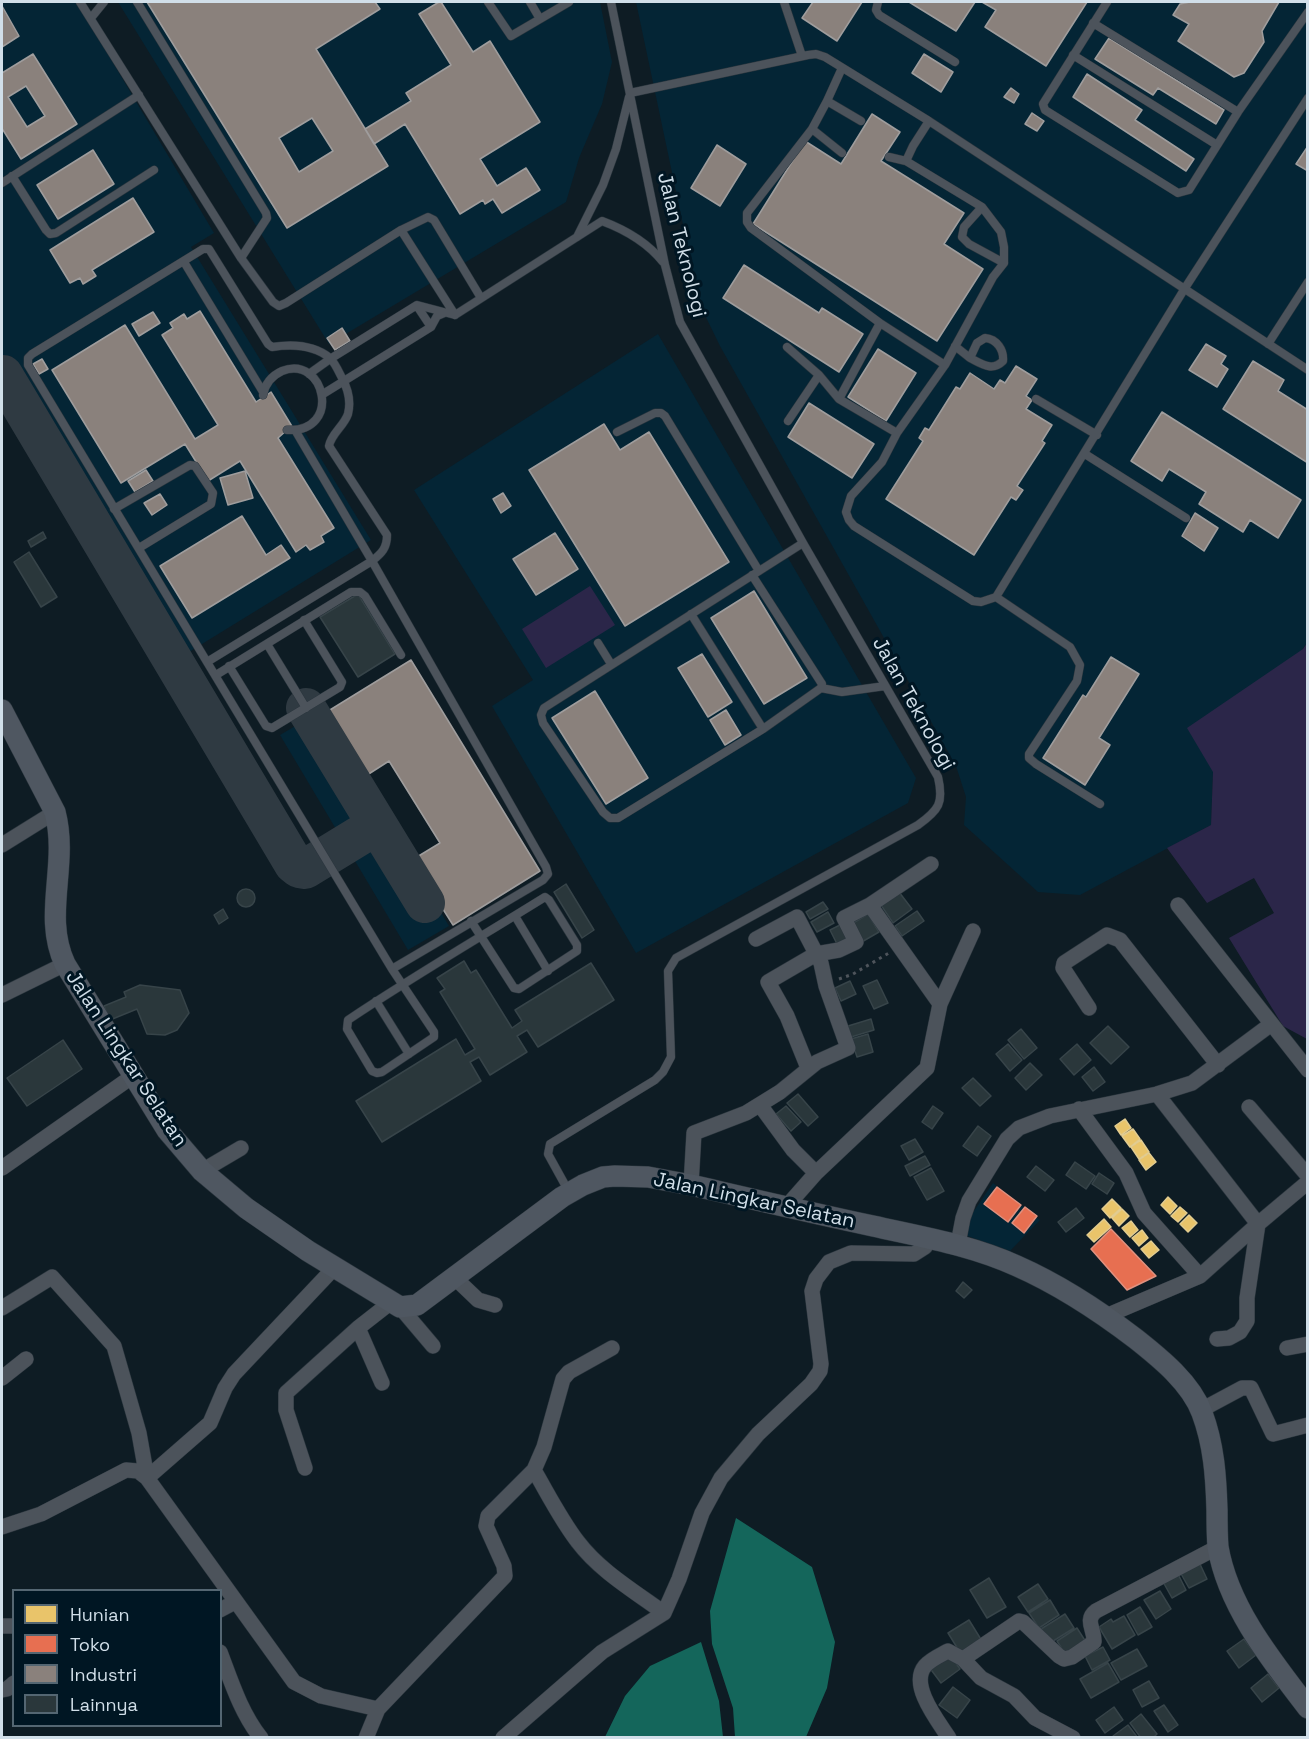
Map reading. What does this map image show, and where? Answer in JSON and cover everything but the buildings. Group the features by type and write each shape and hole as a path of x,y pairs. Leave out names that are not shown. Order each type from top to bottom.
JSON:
{"main road":[{"name":"Jalan Lingkar Selatan","path":"2,710 55,812 60,836 55,925 57,943 65,964 167,1130 202,1171 246,1208 308,1251 395,1305 417,1305 569,1193 603,1177 615,1176 648,1177 692,1185 958,1244 1015,1265 1062,1287 1106,1316 1156,1355 1188,1390 1201,1410 1211,1440 1214,1462 1218,1547 1230,1587 1269,1655 1308,1708"}],"street":[{"path":"2,844 55,812"},
{"path":"808,1068 787,1016 768,982 816,954 839,950 856,942 844,918 870,905 931,864"},
{"path":"870,905 940,1004"},
{"path":"1178,905 1270,1025 1308,1070"},
{"path":"692,1185 694,1133 746,1113 780,1092 808,1068 848,1047 824,971 797,916 756,939"},
{"path":"786,1207 816,1173 927,1068 940,1004 973,931"},
{"path":"1089,1008 1063,968 1064,963 1107,935 1114,936 1120,940 1218,1065"},
{"path":"2,995 65,964"},
{"path":"958,1244 969,1201 1007,1139 1019,1128 1079,1109 1157,1094 1192,1083 1270,1025"},
{"path":"2,1168 133,1076"},
{"path":"1157,1094 1258,1224 1247,1298 1247,1321 1240,1332 1229,1338 1217,1339"},
{"path":"760,1105 793,1150 816,1173"},
{"path":"1249,1107 1308,1176"},
{"path":"1079,1109 1126,1173 1144,1213 1200,1276"},
{"path":"202,1171 241,1148"},
{"path":"1106,1316 1200,1276 1308,1182"},
{"path":"510,1734 602,1652 664,1612 679,1579 702,1513 721,1478 758,1434 811,1384 820,1371 812,1291 816,1279 829,1262 843,1255 914,1254 925,1247 927,1238"},
{"path":"147,1478 210,1423 225,1388 234,1374 335,1267"},
{"path":"2,1308 52,1277 114,1346 140,1433 147,1478"},
{"path":"455,1278 478,1300 495,1305"},
{"path":"305,1468 286,1410 286,1393 358,1328 395,1305 433,1346"},
{"path":"358,1328 382,1383"},
{"path":"1287,1348 1308,1344"},
{"path":"366,1737 378,1709 505,1576 504,1566 486,1526 488,1516 534,1470 544,1447 563,1379 569,1372 612,1348"},
{"path":"2,1378 26,1359"},
{"path":"1201,1410 1242,1388 1251,1388 1273,1434 1308,1425"},
{"path":"2,1527 41,1514 126,1470 138,1471 147,1478 294,1682 321,1696 378,1709"},
{"path":"534,1470 577,1541 591,1557 615,1578 664,1612"},
{"path":"963,1659 1019,1621 1023,1622 1059,1656 1064,1659 1072,1657 1094,1642 1095,1636 1089,1621 1091,1615 1096,1611 1218,1547"},
{"path":"222,1609 235,1602"},
{"path":"949,1737 924,1696 920,1682 924,1666 948,1651 963,1659 981,1678 1014,1696 1035,1719 1074,1737"},
{"path":"222,1658 232,1685 261,1737"}],"lane":[{"path":"80,2 241,258 273,302 279,306 286,303 401,230 428,217 434,220 481,298"},
{"path":"91,18 104,2"},
{"path":"137,2 266,213 267,218 241,258"},
{"path":"488,2 511,36 569,2"},
{"path":"530,2 540,19"},
{"name":"Jalan Teknologi","path":"569,1193 548,1154 550,1144 655,1080 663,1072 671,1057 668,972 676,958 918,825 933,814 942,796 938,777 803,543 680,322 665,265 611,2"},
{"path":"784,2 802,56"},
{"path":"878,2 876,10 879,15 955,62"},
{"path":"1107,2 1043,104 1045,110 1178,193 1189,190 1238,112 1308,12"},
{"path":"1093,23 1238,112"},
{"path":"577,237 603,185 616,149 630,93 816,54 929,120 1308,370"},
{"path":"1073,55 1217,146"},
{"path":"842,68 812,129 747,213 747,222 751,228 880,323 945,365"},
{"path":"2,183 139,95"},
{"path":"889,157 906,161 982,207 1001,232 1004,263 993,277 945,365 897,433 882,462 851,496 846,512 854,526 973,601 981,602 996,597 1185,288 1308,98"},
{"path":"827,101 861,120"},
{"path":"906,161 929,120"},
{"path":"812,129 842,153"},
{"path":"12,176 50,234 56,233 154,170"},
{"path":"982,207 964,228 962,237 969,244 1004,263"},
{"path":"309,374 417,305 455,315 602,222 621,229 649,246 665,265"},
{"path":"401,230 455,315"},
{"path":"207,662 372,561 382,553 387,544 387,535 329,446 347,414 350,399 344,382 330,359 303,346 272,347 268,344 213,253 209,249 204,249 28,358 28,365 392,969 402,985 434,1032 434,1037 382,1072 377,1073 369,1067 346,1029 346,1022 376,1001 402,985 480,938 545,897 572,936 577,945 577,951 548,971 519,988 514,988 480,938 471,921"},
{"path":"184,262 263,395 270,380 281,371 296,370 309,374 318,383 323,394 323,403 317,418 311,425 291,430 372,561 546,867 548,874 543,880 392,969"},
{"path":"1268,344 1308,282"},
{"path":"417,305 431,327"},
{"path":"323,394 431,327 437,316 444,313"},
{"path":"838,399 880,323"},
{"path":"955,346 970,358 991,368 998,367 1004,355 999,345 992,339 985,338 977,343 970,358"},
{"path":"787,347 819,375 838,399 897,433"},
{"path":"788,421 819,375"},
{"path":"1036,399 1097,435"},
{"path":"617,432 655,413 661,413 664,416 822,684 821,688"},
{"path":"1085,454 1186,518"},
{"path":"114,509 190,465 195,466 213,493 211,504 139,548"},
{"path":"803,543 544,708 541,715 543,723 603,812 610,818 618,818 763,729 821,688 842,692 885,686"},
{"path":"216,675 351,592 360,592 365,596 401,655"},
{"path":"996,597 1070,647 1077,657 1080,666 1077,681 1029,754 1029,758 1100,804"},
{"path":"691,614 763,729"},
{"path":"229,666 266,726 272,728 306,708 340,687 342,682 304,620"},
{"path":"598,643 611,664"},
{"path":"267,644 306,708"},
{"path":"515,916 548,971"},
{"path":"376,1001 409,1054"}],"path":[{"path":"826,983 853,974 899,947"}],"shaded area":[{"path":"2,2 77,2 214,233 191,247 371,540 189,652 11,356 2,361"},
{"path":"118,2 600,2 612,62 602,104 579,158 566,202 329,344"},
{"path":"636,2 1307,2 1307,643 1213,772 1211,825 1080,895 1038,892 964,825 966,797 956,766 720,346 700,305"},
{"path":"658,334 916,778 908,803 636,953 492,706 533,680 414,490"},
{"path":"590,586 615,625 546,668 522,629"},
{"path":"1307,643 1307,1039 1283,1026 1229,938 1274,913 1254,878 1207,903 1167,848 1211,825 1213,772 1187,728 1303,649"},
{"path":"321,711 449,926 408,950 280,735"},
{"path":"993,1183 1040,1220 1010,1251 959,1233"},
{"path":"736,1518 812,1567 835,1642 827,1688 806,1737 735,1737 733,1708 712,1644 710,1611"},
{"path":"701,1642 719,1701 723,1737 605,1737 625,1696 650,1666"}],"taxiway":[{"path":"3,375 294,864 305,869 377,825"},
{"path":"306,708 425,903"}]}
